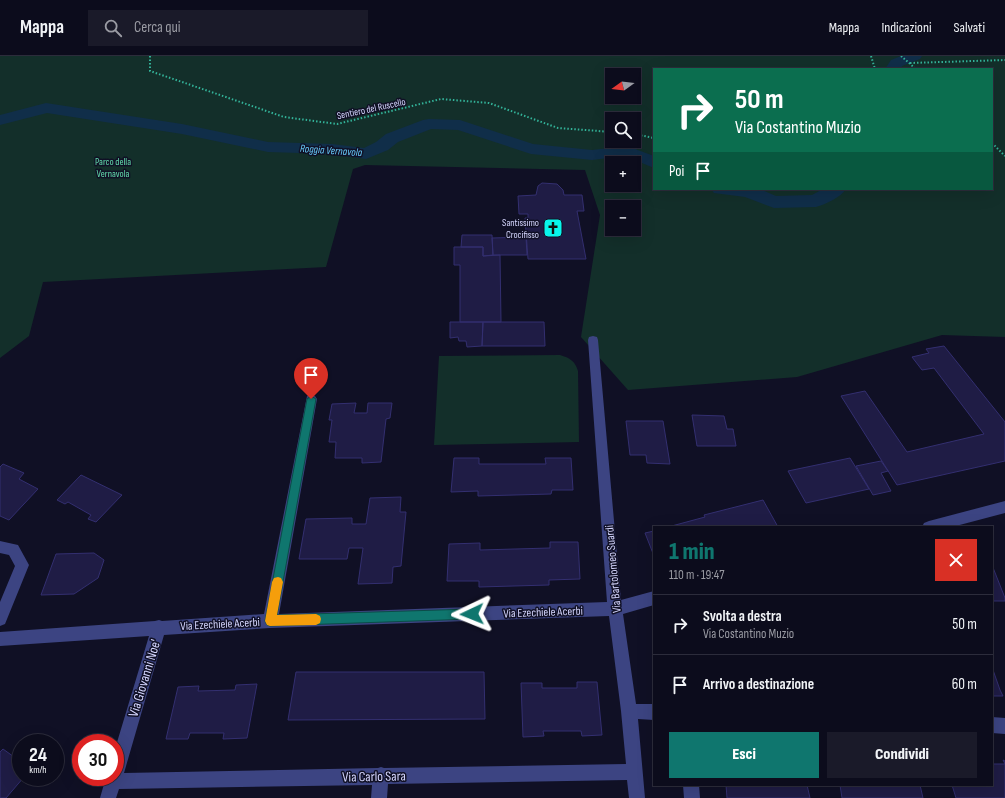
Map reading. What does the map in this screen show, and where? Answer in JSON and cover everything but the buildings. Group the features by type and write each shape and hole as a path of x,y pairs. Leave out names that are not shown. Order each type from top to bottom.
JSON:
{"street":[{"name":"Via Bartolomeo Suardi","path":"593,340 615,609 629,711 637,798"},
{"path":"270,621 311,399"},
{"path":"933,526 1005,508"},
{"path":"0,547 13,550 22,565 0,620"},
{"name":"Via Ezechiele Acerbi","path":"0,639 159,627 270,621 615,609 653,598"},
{"name":"Via Giovanni Noe'","path":"124,744 159,627"},
{"path":"629,711 653,712"},
{"path":"993,725 1005,726"},
{"name":"Via Carlo Sara","path":"124,778 634,772"},
{"path":"379,798 381,775"},
{"name":"Via Giovanni Noe'","path":"108,798 112,786"},
{"path":"691,786 692,798"}],"path":[{"name":"Sentiero del Ruscello","path":"150,56 150,71 284,117 338,124 441,99 489,103 558,128 605,131"},
{"path":"871,56 875,68"},
{"path":"901,56 915,68"},
{"path":"910,63 1005,60"},
{"path":"641,135 653,138"},
{"path":"993,144 1005,156"}],"green space":[{"name":"Parco della Vernavola","path":"0,56 1005,56 1005,337 942,335 797,377 628,390 581,337 600,215 585,170 365,165 353,169 326,267 43,282 29,336 0,358"},
{"path":"560,355 572,360 578,371 579,442 434,445 439,356"}],"waterway":[{"name":"Roggia Vernavola","path":"894,68 896,63 915,56"},
{"name":"Roggia Vernavola","path":"0,120 46,108 182,129 268,147 332,149 366,154 382,146 392,138 429,124 460,125 531,149 592,155 627,151 653,163"},
{"name":"Roggia Vernavola","path":"734,190 748,191 774,202 816,201 835,190"}],"slow traffic":[{"path":"278,582 270,621 316,619"}],"place":[{"name":"Santissimo Crocifisso","path":"553,228"}],"route":[{"path":"311,399 270,621 472,614"}]}
